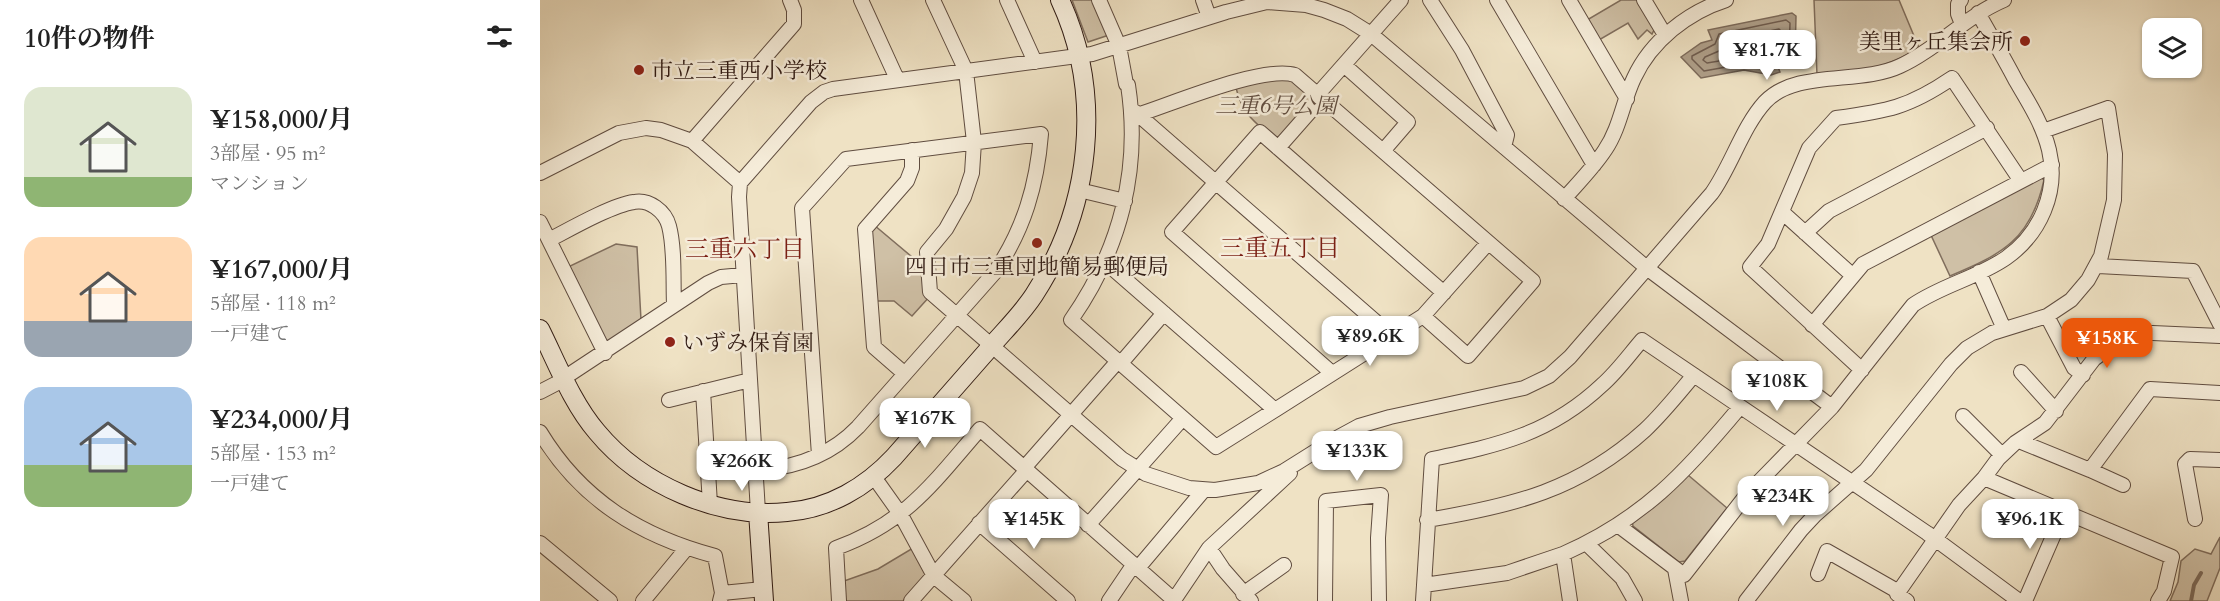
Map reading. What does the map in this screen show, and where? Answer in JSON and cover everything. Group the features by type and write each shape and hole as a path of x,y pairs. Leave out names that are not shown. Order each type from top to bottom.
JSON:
{"street":[{"path":"692,141 794,24 794,10 790,0"},
{"path":"861,0 897,80"},
{"path":"933,0 966,71 974,142 972,173 964,197 946,229 927,252 930,292 1122,459 1138,470 1174,485 1203,490 1257,483 1307,458 1347,432 1369,423 1508,392 1538,383 1570,357 1712,194 1752,120 1770,97 1787,88 1810,82 1853,78 1890,71 1910,61 1978,13 2004,0"},
{"path":"1007,0 1035,62"},
{"path":"540,329 565,379 596,432 628,462 672,490 723,509 786,513 821,505 845,495 874,477 894,458 1033,297 1062,241 1080,190 1086,150 1087,123 1086,96 1080,56 1070,21 1060,0"},
{"path":"1100,0 1119,46 1136,112 1133,148 1125,201 1104,261 1085,300 1071,320 1216,447 1423,316 1488,243"},
{"path":"1203,0 1209,17"},
{"path":"1278,148 1344,65 1401,0"},
{"path":"1430,0 1462,50 1507,135 1504,147"},
{"path":"1497,0 1594,165"},
{"path":"1569,0 1628,99"},
{"path":"1644,0 1665,35"},
{"path":"1564,198 1606,149 1622,115 1634,77 1665,35 1689,17 1726,0"},
{"path":"1961,0 1958,4 1958,14 1962,24"},
{"path":"542,442 576,481 632,525 686,549 715,556 721,597 764,595 743,275 740,183 816,97 832,89 1080,56 1250,6 1285,1 1306,4 1336,13 1371,34 1648,269 1832,407"},
{"path":"1619,526 1684,575 1748,493 1832,407 1913,305 1927,295 2004,259 2018,248 2034,230 2049,199 2052,165 2043,131 1978,13"},
{"path":"1344,65 1408,122 1383,151"},
{"path":"1136,112 1270,72 1295,75 1533,281 1468,356 1423,316"},
{"path":"1862,370 1750,267 1768,244 1809,148 1836,118 1887,111 1911,103 1952,78 2021,181"},
{"path":"1746,601 1808,522 1852,482 1888,443 1959,356 1983,338 2048,316 2081,290 2098,266 2112,214 2116,175 2114,142 2108,108 2043,131"},
{"path":"1136,112 1391,335"},
{"path":"540,173 619,133 637,128 661,130 692,141 740,183"},
{"path":"1805,233 1829,212 1987,128"},
{"path":"1332,373 1172,232 1260,132 1444,293"},
{"path":"756,470 779,469 801,463 819,455 852,434 995,272 1018,232 1034,185 1041,134 846,159 802,208 819,455"},
{"path":"905,374 874,347 865,229 907,181 912,168 912,150"},
{"path":"1812,324 1852,275 1872,258 2052,165"},
{"path":"1080,190 1125,201"},
{"path":"549,240 619,206 634,201 651,204 663,215 669,227 674,305"},
{"path":"1782,212 1852,275"},
{"path":"540,222 605,352"},
{"path":"1104,261 1275,410"},
{"path":"2098,266 2193,271 2220,324"},
{"path":"1978,272 2004,329"},
{"path":"540,392 565,379 712,280 743,275"},
{"path":"911,601 1071,415 1164,313"},
{"path":"2048,316 2074,368 2083,375"},
{"path":"1818,574 1827,551 1903,597 1935,540 1959,506 2002,455 2045,423 2094,359 2130,332 2220,336"},
{"path":"1423,601 1432,459 1511,441 1559,418 1603,385 1642,340 1796,443 2019,601"},
{"path":"2021,372 2056,411"},
{"path":"1428,520 1520,502 1545,493 1590,471 1646,429 1694,375"},
{"path":"669,400 750,380"},
{"path":"2090,470 2150,389 2220,393"},
{"path":"703,391 710,504"},
{"path":"1424,585 1507,573 1587,544 1619,526 1686,470 1740,407"},
{"path":"1963,416 2002,455"},
{"path":"1089,525 1183,418"},
{"path":"839,601 836,548 860,539 901,515 923,494 980,429 1174,600 1209,548 1307,458"},
{"path":"2019,441 2123,485"},
{"path":"2195,519 2185,464 2190,459 2220,460"},
{"path":"874,477 901,515 934,576 964,601"},
{"path":"1984,478 2172,557 2158,601"},
{"path":"1109,601 1136,566 1203,490"},
{"path":"1325,601 1326,501 1381,495 1378,538 1379,601"},
{"path":"2025,601 2064,511"},
{"path":"979,523 1068,601"},
{"path":"540,543 610,601"},
{"path":"1587,544 1622,578 1635,601"},
{"path":"1209,548 1223,569 1247,597 1284,565"},
{"path":"643,601 686,549"},
{"path":"1563,554 1570,601"},
{"path":"1675,569 1681,601"}],"green space":[{"path":"1072,0 1092,0 1109,35 1088,42"},
{"path":"1621,0 1638,0 1655,28 1652,34 1647,30 1638,39 1628,23 1599,40 1587,20"},
{"path":"1814,0 1899,0 1919,48 1894,61 1870,69 1817,75"},
{"name":"三重6号公園","path":"1291,79 1313,96 1314,102 1281,139 1274,139 1246,111 1236,88 1263,80"},
{"path":"2039,176 2044,180 2031,217 2023,231 2000,252 1950,276 1930,233"},
{"path":"874,225 924,267 930,296 912,316 894,301 875,301 871,228"},
{"path":"616,244 637,247 641,320 609,343 603,341 568,267"},
{"path":"1688,475 1727,508 1685,561 1679,562 1633,526 1632,520"},
{"path":"2220,537 2220,568 2207,601 2170,601 2178,582 2181,561 2195,549 2211,554"},
{"path":"913,548 927,570 925,576 903,601 845,601 844,581 878,569"}],"water":[{"path":"1792,13 1796,16 1795,60 1778,67 1780,72 1771,75 1744,70 1701,78 1681,57 1701,43 1712,40 1708,30"}],"waterway":[{"path":"2191,601 2194,585 2201,573"}],"place":[{"name":"美里ヶ丘集会所","path":"2025,41"},
{"name":"市立三重西小学校","path":"639,70"},
{"name":"四日市三重団地簡易郵便局","path":"1037,243"},
{"name":"いずみ保育園","path":"670,342"}],"district":[{"name":"三重五丁目","path":"1280,248"},
{"name":"三重六丁目","path":"745,249"}]}
